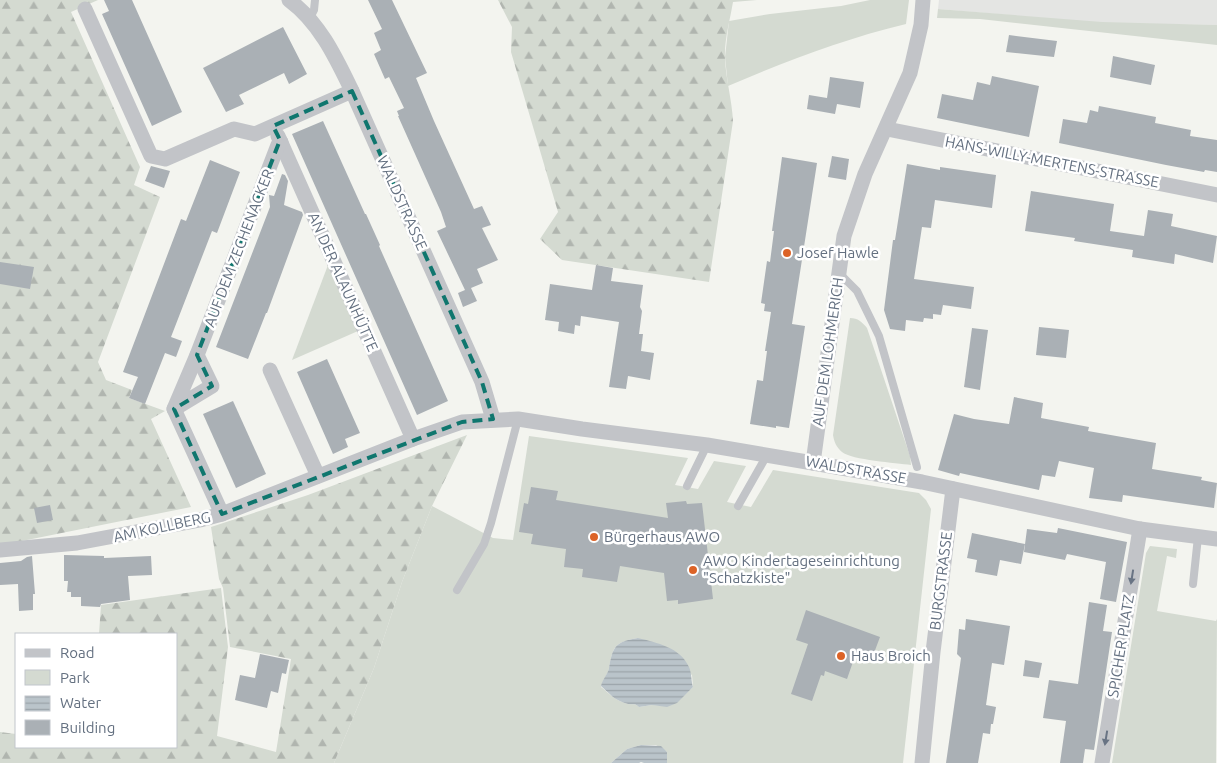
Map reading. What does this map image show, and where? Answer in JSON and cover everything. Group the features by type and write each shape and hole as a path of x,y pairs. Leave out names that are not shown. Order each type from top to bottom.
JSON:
{"street":[{"name":"WALDSTRASSE","path":"289,0 310,18 330,45 482,382 493,419"},
{"name":"AUF DEM LOHMERICH","path":"813,463 844,236 866,174 910,74 921,25 923,0"},
{"path":"85,9 151,156 165,158 234,129 255,134 352,91"},
{"name":"AN DER ALAUNHÜTTE","path":"273,126 413,439"},
{"name":"HANS-WILLY-MERTENS-STRASSE","path":"886,129 1217,195"},
{"name":"AUF DEM ZECHENACKER","path":"174,409 197,355 278,145 281,142"},
{"path":"197,355 212,386 174,409 222,514"},
{"path":"270,370 318,476"},
{"name":"WALDSTRASSE","path":"462,422 518,419 707,445 953,489 1140,529 1217,539"},
{"name":"AM KOLLBERG","path":"0,550 78,543 200,520 222,514 413,439 462,422"},
{"name":"BURGSTRASSE","path":"922,763 933,652 953,489"},
{"name":"SPICHER PLATZ","path":"1102,763 1140,529"}],"lane":[{"path":"310,18 314,10 315,0"},
{"path":"839,273 857,291 880,336 917,467"},
{"path":"458,590 484,544 518,419"},
{"path":"687,486 707,445"},
{"path":"738,506 767,455"},
{"path":"1192,584 1198,537"}],"highlighted area":[{"path":"352,91 482,382 493,419 462,422 222,514 174,409 212,386 197,355 280,140 273,126"}],"shaded area":[{"path":"939,0 1217,0 1217,25 1101,23 938,9"}],"green space":[{"path":"0,0 98,0 71,12 140,167 134,185 160,197 98,362 106,380 132,390 129,398 165,411 151,419 191,507 12,543 0,543"},
{"path":"498,0 757,0 733,2 725,45 733,121 709,282 562,260 540,239 558,212 511,52 512,27"},
{"path":"870,0 909,0 906,24 860,36 816,51 728,86 725,57 729,21 841,6"},
{"path":"938,9 1102,22 1217,25 1217,45 980,19 937,18"},
{"path":"328,265 358,331 292,360"},
{"path":"850,318 860,321 867,328 910,456 911,465 875,461 847,455 838,448 835,442 833,435"},
{"path":"467,435 432,506 402,582 374,668 334,763 0,763 0,732 15,734 15,748 178,748 178,633 99,633 101,605 221,588 228,647 217,736 276,752 291,659 230,647 223,588 219,579 211,527 308,495"},
{"path":"529,436 688,458 675,485 698,489 714,461 746,466 727,502 751,507 773,470 919,493 931,509 903,763 667,763 667,752 656,745 641,745 627,749 611,763 334,763 374,668 402,582 432,506 493,538 513,540","holes":["638,638 692,675 693,687 677,702 668,706 652,705 639,707 628,704 616,699 601,687 616,647 624,641"]},
{"path":"1150,546 1177,549 1176,558 1167,556 1157,611 1216,621 1217,619 1216,763 1112,763 1146,553"}],"water":[{"path":"638,638 674,650 685,660 690,670 693,687 677,703 667,707 652,705 639,707 619,701 601,686 616,646 624,641"},
{"path":"641,745 661,746 667,752 667,763 611,763 627,749"}],"building":[{"path":"104,0 132,0 182,112 152,126 102,14 109,11"},
{"path":"368,0 392,0 427,73 416,78 434,121 474,209 482,206 491,225 482,228 498,260 477,269 483,283 471,288 477,301 463,307 458,293 465,290 437,231 446,227 441,212 398,116 397,111 404,108 389,77 385,79 374,54 381,50 374,33 382,29"},
{"path":"283,27 307,74 289,84 284,73 239,95 244,104 226,112 203,68"},
{"path":"1009,35 1057,41 1054,57 1006,52"},
{"path":"1113,56 1155,65 1151,85 1110,77"},
{"path":"992,76 1039,86 1029,137 937,118 942,94 973,100 977,82 990,85"},
{"path":"830,77 864,82 860,108 837,104 835,114 807,109 809,95 827,98"},
{"path":"1099,106 1156,117 1155,123 1191,130 1190,136 1217,140 1217,172 1205,170 1204,172 1059,143 1063,119 1087,123 1090,110 1098,112"},
{"path":"323,121 380,245 448,401 417,415 292,134"},
{"path":"832,156 849,159 846,180 828,177"},
{"path":"782,157 817,163 792,324 805,326 789,428 750,424 757,380 763,381 767,351 765,351 771,312 764,311 765,304 761,303 767,261 770,262 774,231 772,231"},
{"path":"210,160 240,172 217,233 212,231 171,337 182,341 176,357 165,353 145,404 129,398 138,377 123,372 181,219 186,221"},
{"path":"907,164 940,170 940,167 996,175 992,208 935,200 931,228 922,227 914,279 974,287 971,309 943,305 941,315 933,314 933,319 924,318 923,322 906,320 905,331 890,329 884,310 893,240 895,240"},
{"path":"151,166 170,171 164,188 145,181"},
{"path":"282,174 285,175 288,181 284,205 302,212 303,215 248,359 216,347 270,207 269,195 274,196"},
{"path":"1031,191 1114,204 1110,231 1144,236 1148,210 1173,214 1171,226 1217,236 1213,263 1175,254 1174,264 1132,257 1133,250 1074,241 1075,238 1025,231"},
{"path":"0,262 34,267 30,289 0,284"},
{"path":"596,265 613,268 611,281 643,285 639,334 643,334 641,351 654,353 650,380 628,376 626,389 609,387 619,322 581,316 580,326 575,325 574,334 558,331 559,322 545,320 550,284 592,290"},
{"path":"1039,327 1069,330 1066,358 1036,355"},
{"path":"972,328 988,330 980,390 964,387"},
{"path":"327,359 360,433 345,439 348,447 333,454 297,372"},
{"path":"1014,397 1043,403 1041,418 1089,427 1088,431 1156,443 1152,469 1202,477 1201,480 1217,483 1214,508 1123,495 1122,502 1089,498 1094,468 1059,461 1055,477 1042,475 1039,490 960,473 959,476 938,470 954,414 1009,424"},
{"path":"233,401 266,474 236,488 203,414"},
{"path":"531,487 558,491 556,500 668,518 666,503 686,501 687,504 702,503 713,599 678,604 678,600 667,601 664,573 620,566 617,582 582,577 583,569 564,567 566,549 531,544 533,534 519,532 524,503 528,504"},
{"path":"50,505 53,520 37,523 34,508"},
{"path":"1058,528 1127,542 1116,602 1100,599 1106,562 1067,554 1065,560 1024,552 1027,529 1057,533"},
{"path":"972,533 1025,544 1021,564 1000,560 997,576 975,572 977,560 967,558"},
{"path":"64,555 104,556 104,558 151,556 152,575 128,576 130,600 101,604 100,607 81,606 81,597 71,597 71,592 67,592 68,581 64,581"},
{"path":"32,556 35,594 33,594 33,610 19,611 18,584 0,585 0,563 21,561"},
{"path":"1089,602 1107,605 1103,631 1112,632 1094,750 1085,749 1083,763 1060,763 1066,721 1043,718 1049,680 1078,684"},
{"name":"Haus Broich","path":"806,610 880,637 871,661 855,656 847,679 825,671 824,676 821,675 812,701 791,694 808,644 796,640"},
{"path":"966,619 1010,626 1004,665 992,663 986,705 996,707 990,734 983,733 978,763 946,763 961,658 957,654 959,629 965,630"},
{"path":"260,654 289,660 286,674 282,673 278,693 271,691 267,708 235,700 240,675 255,678"},
{"path":"1025,660 1042,663 1039,678 1023,676"}],"place":[{"name":"Josef Hawle","path":"787,253"},
{"name":"Bürgerhaus AWO","path":"594,537"},
{"name":"AWO Kindertageseinrichtung \"Schatzkiste\"","path":"693,570"},
{"name":"Haus Broich","path":"841,656"}]}
